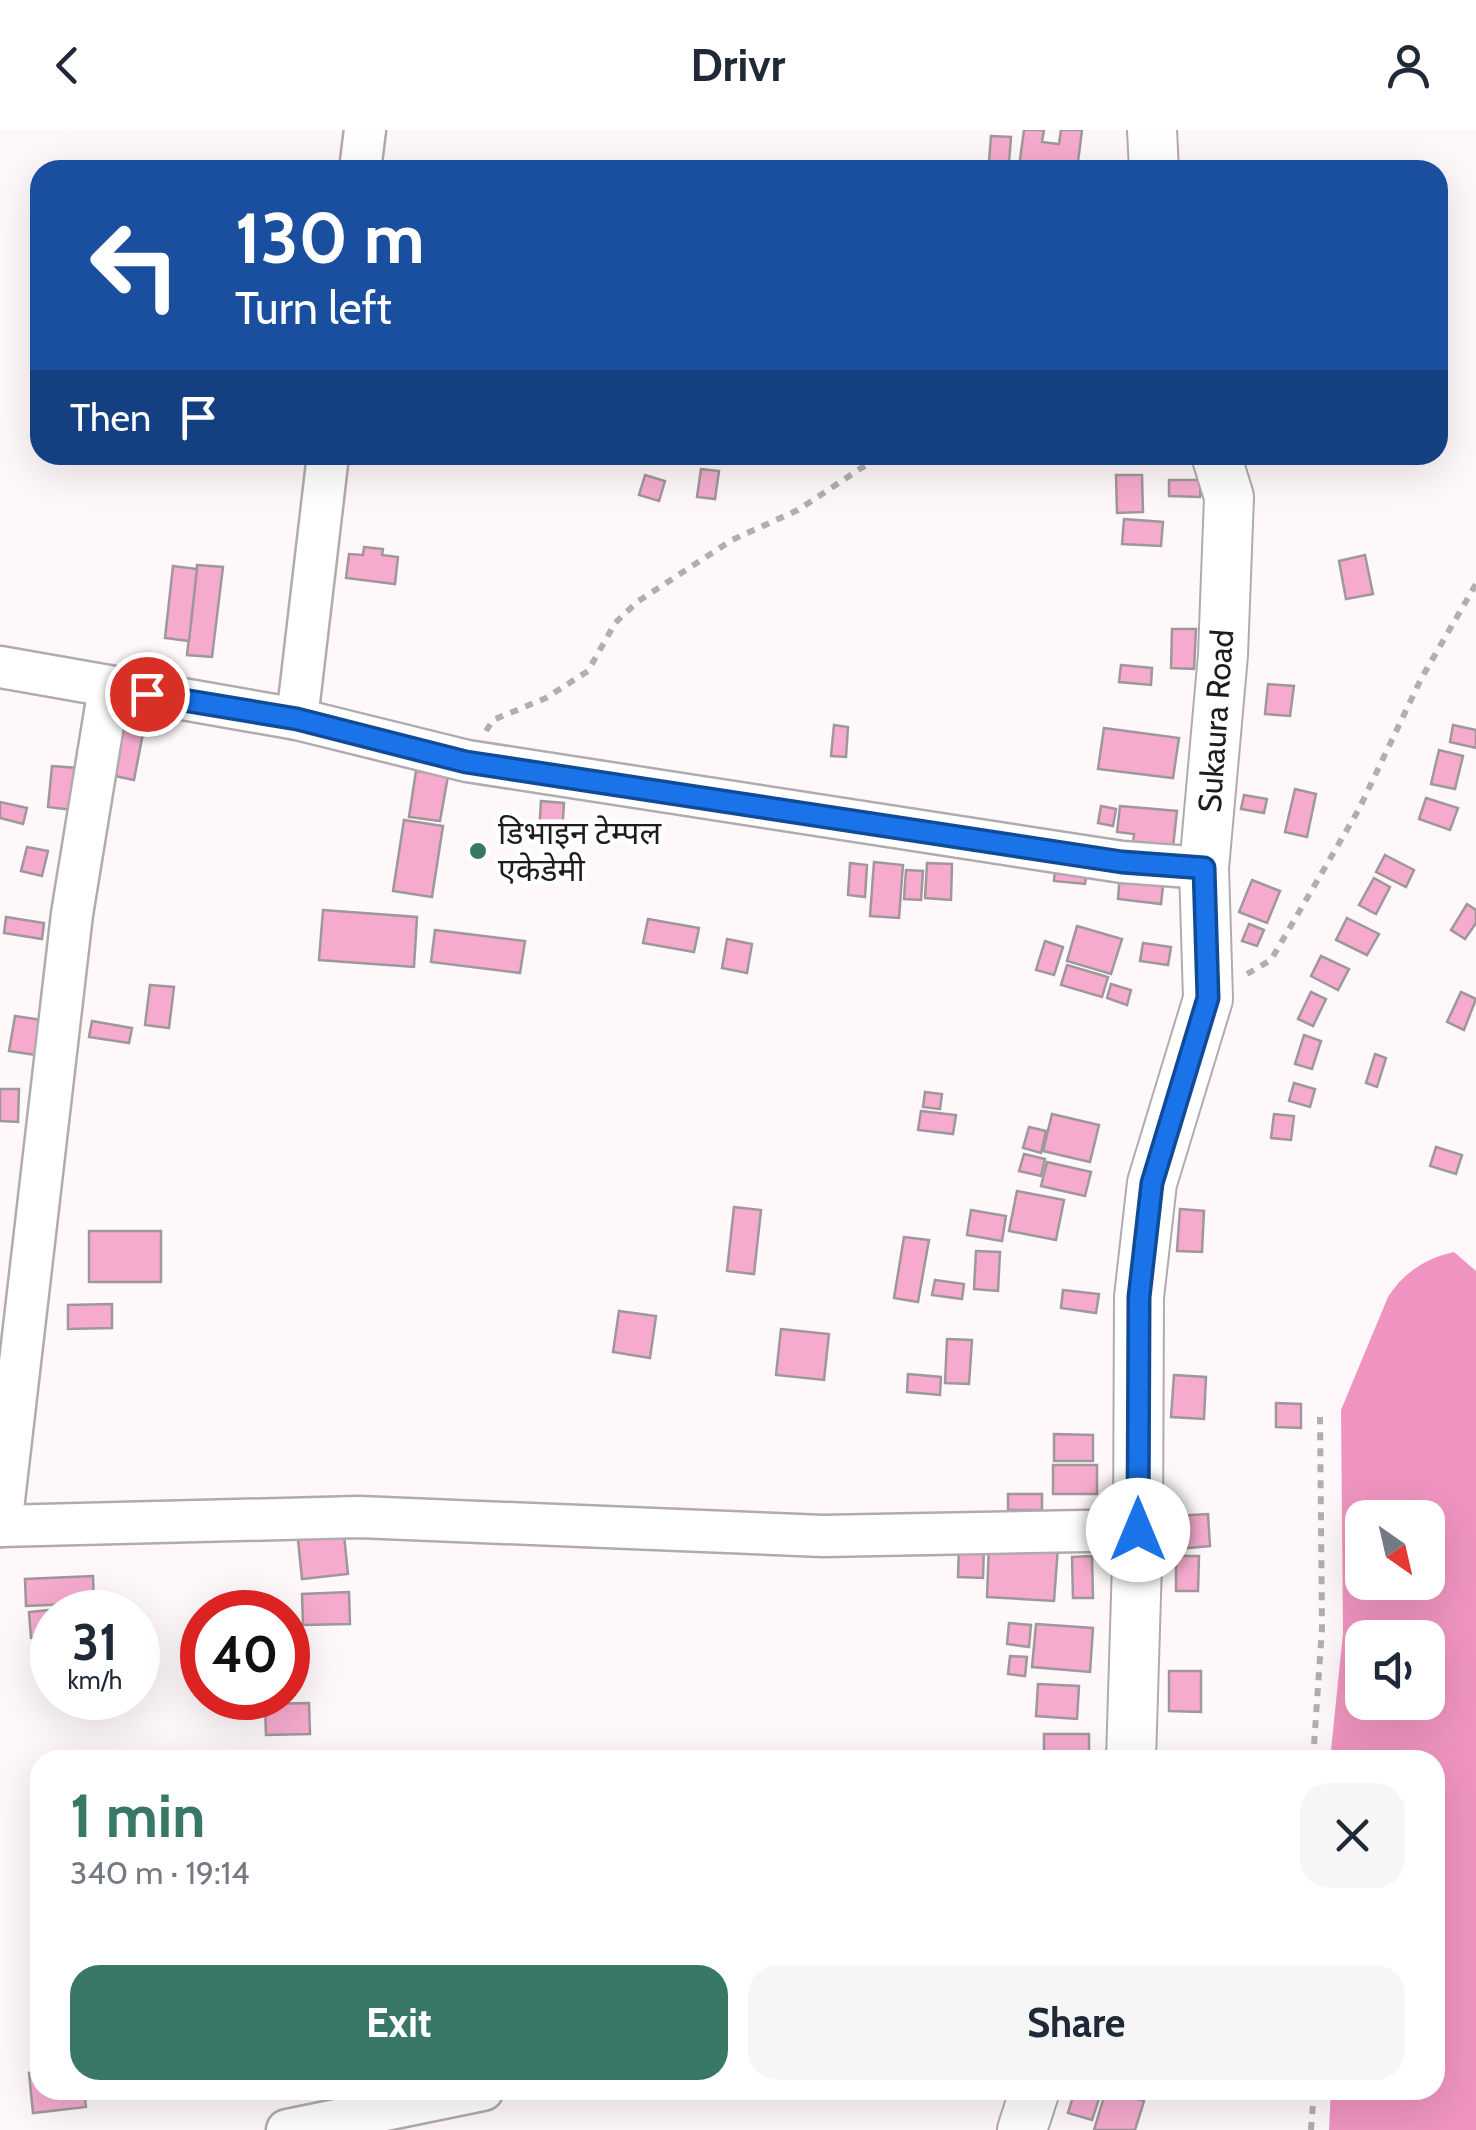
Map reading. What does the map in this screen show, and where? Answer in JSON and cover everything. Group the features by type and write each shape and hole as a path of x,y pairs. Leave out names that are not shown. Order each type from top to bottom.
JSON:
{"street":[{"path":"361,160 365,130"},
{"path":"1152,130 1154,160"},
{"path":"297,719 327,465"},
{"name":"Sukaura Road","path":"1131,1750 1139,1297 1152,1183 1208,998 1204,868 1223,656 1229,498 1219,465"},
{"path":"0,666 297,719 466,762 1122,862 1204,868"},
{"path":"110,688 72,914 1,1526 359,1517 823,1536 1138,1530"},
{"path":"287,2130 434,2100"},
{"path":"1022,2130 1032,2100"}],"path":[{"path":"466,762 493,720 546,698 588,672 615,623 638,602 732,540 798,510 867,465"},
{"path":"1208,998 1271,960 1360,809 1420,679 1476,584"},
{"path":"1314,1750 1322,1628 1320,1417"},
{"path":"1311,2130 1313,2100"}],"shaded area":[{"path":"1454,1252 1476,1271 1476,2130 1329,2130 1330,2100 1445,2100 1445,1750 1331,1750 1343,1633 1341,1410 1388,1297 1408,1274"}],"building":[{"path":"1024,130 1044,130 1042,142 1059,144 1061,130 1082,130 1078,160 1020,160"},
{"path":"991,136 1011,137 1009,160 989,160"},
{"path":"701,469 719,471 715,499 697,497"},
{"path":"645,475 665,481 659,501 639,495"},
{"path":"1116,475 1142,475 1143,512 1117,513"},
{"path":"1169,480 1201,480 1200,497 1169,496"},
{"path":"1124,519 1163,522 1161,546 1122,544"},
{"path":"364,547 383,549 382,555 398,557 395,584 346,578 349,554 363,555"},
{"path":"1365,555 1373,594 1346,599 1339,561"},
{"path":"197,565 223,567 212,657 187,655"},
{"path":"173,566 197,569 189,641 165,638"},
{"path":"1172,629 1196,629 1194,669 1171,668"},
{"path":"1121,665 1152,668 1151,685 1119,682"},
{"path":"1268,684 1294,686 1290,716 1265,714"},
{"path":"124,703 148,707 134,780 110,775"},
{"path":"834,725 848,727 846,757 831,756"},
{"path":"1453,725 1476,730 1476,748 1450,742"},
{"path":"1104,728 1179,738 1173,778 1098,769"},
{"path":"1439,750 1463,756 1455,789 1431,784"},
{"path":"52,766 78,768 73,810 48,807"},
{"path":"416,771 448,776 440,821 409,817"},
{"path":"1295,789 1316,794 1307,837 1285,832"},
{"path":"1244,795 1267,799 1264,813 1241,809"},
{"path":"1426,798 1458,808 1450,830 1419,819"},
{"path":"541,801 564,803 562,836 539,834"},
{"path":"0,802 27,808 23,824 0,818"},
{"path":"1101,806 1116,809 1113,826 1098,823"},
{"path":"1120,806 1177,811 1173,847 1133,843 1134,834 1117,832"},
{"path":"404,820 443,826 432,897 393,891"},
{"path":"27,847 48,851 42,876 21,871"},
{"path":"1385,855 1414,870 1406,887 1376,872"},
{"path":"874,862 903,865 899,918 870,916"},
{"path":"850,863 867,865 865,897 848,895"},
{"path":"927,863 952,864 951,900 925,898"},
{"path":"906,870 923,871 921,900 904,899"},
{"path":"1055,870 1087,872 1085,884 1054,881"},
{"path":"1120,873 1164,877 1161,904 1118,899"},
{"path":"1374,878 1390,887 1376,914 1359,905"},
{"path":"1252,880 1280,891 1267,923 1239,912"},
{"path":"1467,904 1476,910 1476,923 1465,939 1451,930"},
{"path":"323,910 417,917 414,967 319,960"},
{"path":"6,917 44,923 42,939 4,933"},
{"path":"1347,918 1379,934 1367,955 1336,940"},
{"path":"648,919 699,928 694,952 643,943"},
{"path":"1249,924 1264,930 1257,946 1242,941"},
{"path":"1077,926 1122,939 1111,974 1067,961"},
{"path":"435,930 525,941 520,973 431,962"},
{"path":"727,939 752,944 747,973 722,968"},
{"path":"1045,941 1063,947 1054,975 1036,970"},
{"path":"1143,943 1171,947 1168,965 1140,961"},
{"path":"1321,956 1349,969 1338,990 1311,976"},
{"path":"1067,965 1108,977 1102,997 1061,985"},
{"path":"1111,984 1131,990 1127,1005 1107,998"},
{"path":"150,985 174,987 169,1028 145,1025"},
{"path":"1311,992 1326,999 1313,1026 1298,1019"},
{"path":"1461,992 1476,999 1464,1030 1447,1022"},
{"path":"15,1016 42,1020 36,1055 9,1051"},
{"path":"92,1021 132,1028 129,1043 89,1037"},
{"path":"1304,1035 1321,1041 1312,1069 1295,1064"},
{"path":"1375,1054 1386,1058 1377,1087 1366,1083"},
{"path":"1294,1083 1315,1089 1310,1107 1289,1101"},
{"path":"0,1089 19,1089 18,1122 0,1121"},
{"path":"925,1092 942,1094 940,1109 923,1107"},
{"path":"921,1111 956,1115 953,1134 918,1130"},
{"path":"1052,1114 1099,1125 1090,1162 1043,1151"},
{"path":"1274,1114 1294,1116 1291,1140 1271,1138"},
{"path":"1029,1127 1046,1131 1041,1153 1023,1148"},
{"path":"1436,1147 1462,1155 1456,1174 1430,1166"},
{"path":"1024,1154 1045,1159 1041,1176 1019,1171"},
{"path":"1047,1162 1091,1172 1085,1196 1041,1186"},
{"path":"1017,1191 1064,1200 1056,1240 1009,1231"},
{"path":"734,1207 761,1210 754,1274 727,1271"},
{"path":"1180,1209 1204,1211 1202,1252 1177,1251"},
{"path":"971,1210 1006,1216 1002,1241 967,1235"},
{"path":"89,1231 161,1231 161,1282 89,1282"},
{"path":"904,1237 929,1240 918,1302 894,1298"},
{"path":"976,1251 1000,1252 998,1291 974,1289"},
{"path":"935,1280 964,1284 962,1299 932,1295"},
{"path":"1063,1290 1099,1294 1096,1313 1061,1308"},
{"path":"112,1304 112,1328 68,1329 68,1305"},
{"path":"619,1311 656,1316 650,1358 613,1352"},
{"path":"781,1329 829,1334 824,1380 776,1375"},
{"path":"947,1339 972,1340 969,1384 945,1383"},
{"path":"908,1374 941,1377 940,1395 907,1392"},
{"path":"1174,1375 1206,1377 1204,1419 1171,1417"},
{"path":"1276,1403 1301,1404 1301,1428 1276,1427"},
{"path":"1054,1434 1093,1435 1093,1461 1054,1461"},
{"path":"1053,1465 1097,1465 1097,1494 1053,1494"},
{"path":"1008,1494 1042,1494 1042,1510 1008,1510"},
{"path":"1208,1514 1210,1546 1177,1549 1175,1516"},
{"path":"344,1535 348,1574 302,1579 298,1540"},
{"path":"959,1544 984,1545 983,1578 958,1577"},
{"path":"989,1544 1058,1547 1054,1601 987,1597"},
{"path":"1092,1556 1093,1598 1073,1598 1072,1557"},
{"path":"1176,1556 1199,1556 1198,1591 1176,1591"},
{"path":"93,1576 94,1590 30,1590 30,1606 26,1606 25,1579"},
{"path":"349,1592 350,1624 310,1625 310,1594"},
{"path":"1009,1623 1031,1625 1029,1647 1007,1644"},
{"path":"1036,1624 1093,1628 1090,1672 1032,1667"},
{"path":"1010,1656 1027,1657 1025,1676 1008,1674"},
{"path":"1169,1671 1201,1671 1201,1712 1169,1711"},
{"path":"1038,1684 1079,1686 1077,1719 1036,1716"},
{"path":"266,1720 310,1720 310,1734 266,1735"},
{"path":"1044,1734 1089,1734 1089,1750 1044,1750"},
{"path":"32,2100 85,2100 86,2107 33,2113"},
{"path":"1072,2100 1099,2100 1092,2120 1068,2113"},
{"path":"1103,2100 1144,2101 1135,2130 1094,2130"}],"place":[{"name":"डिभाइन टेम्पल एकेडेमी","path":"478,851"}],"route":[{"path":"147,694 297,719 466,762 1122,862 1204,868 1208,998 1152,1183 1139,1297 1138,1530"}]}
